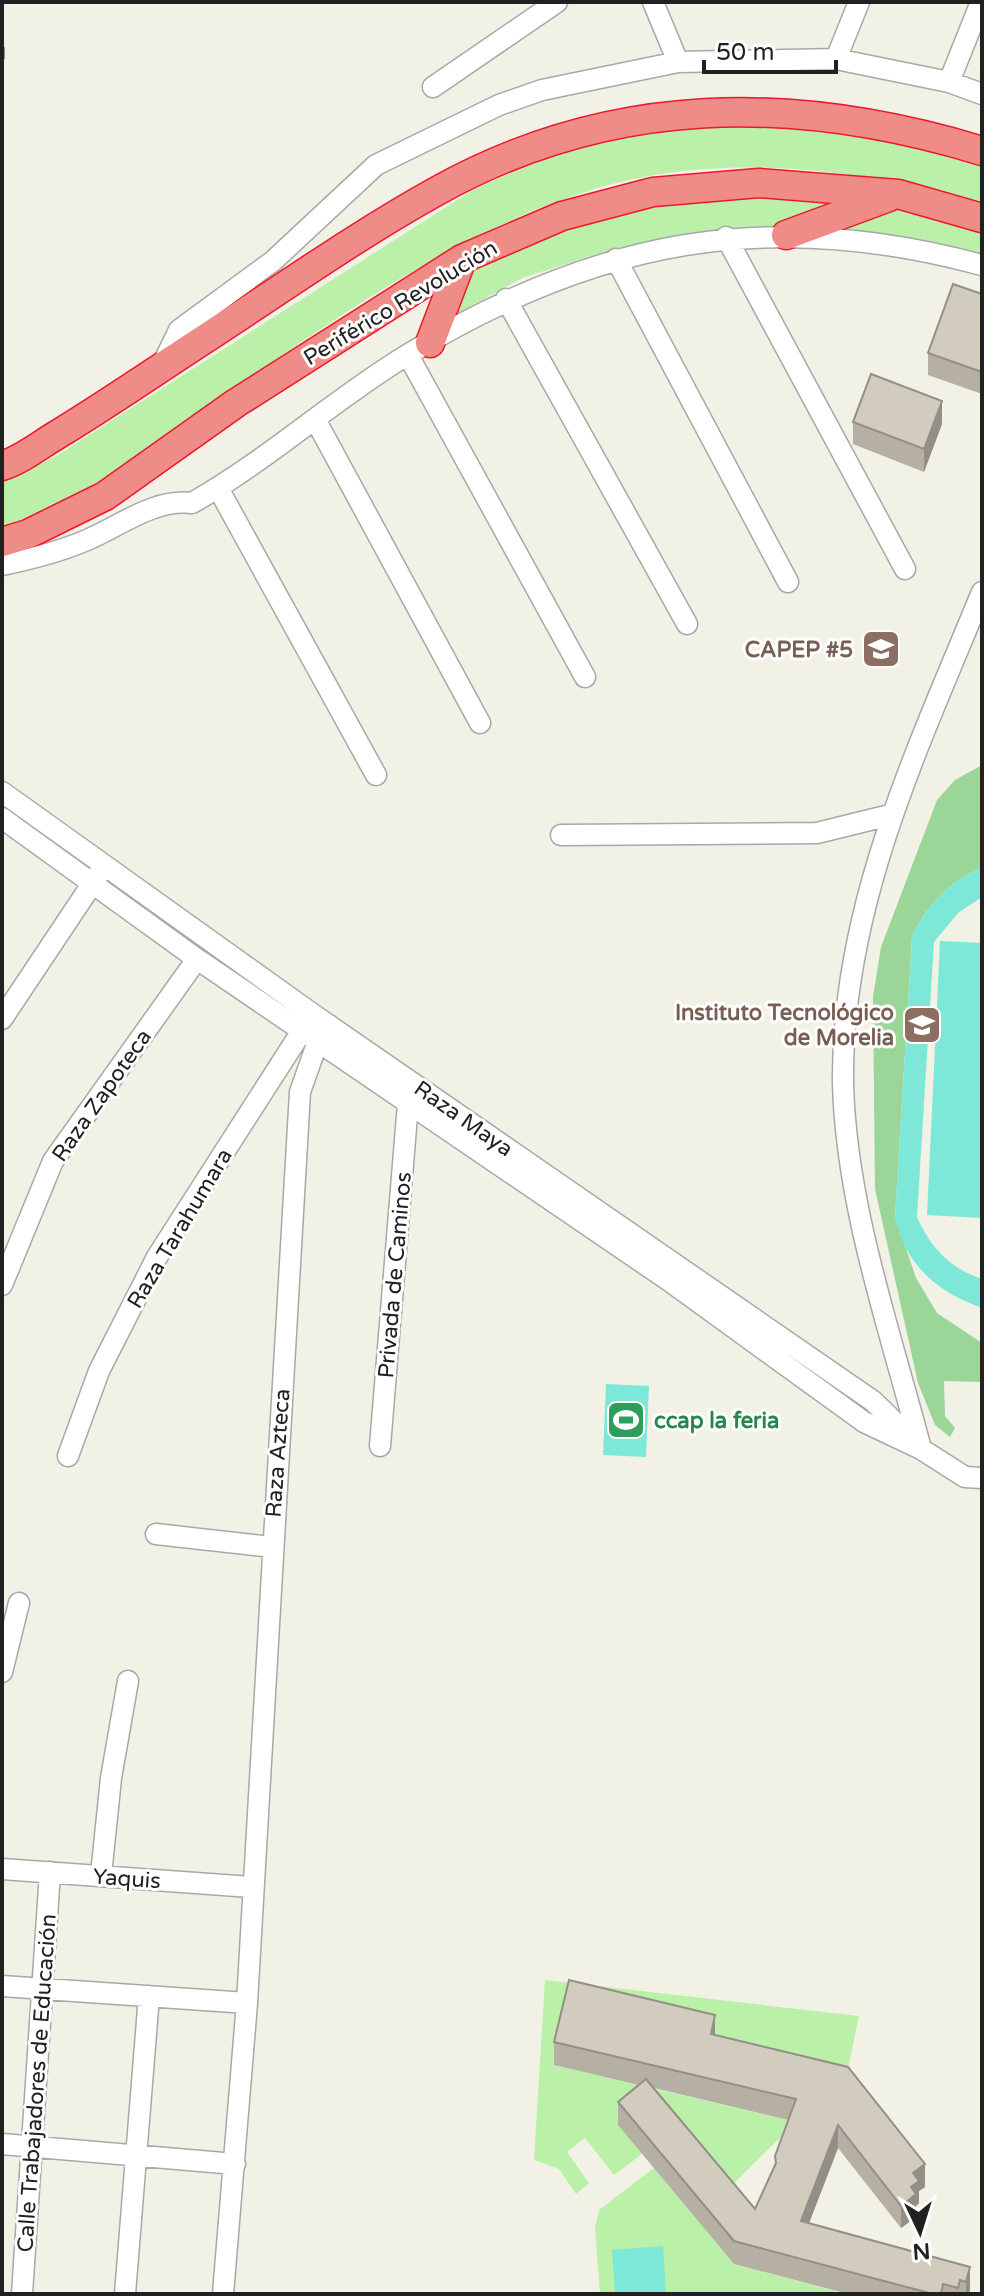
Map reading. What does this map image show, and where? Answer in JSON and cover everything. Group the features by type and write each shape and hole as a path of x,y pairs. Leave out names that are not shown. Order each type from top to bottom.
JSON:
{"highway":[{"path":"2,466 160,369 438,190 537,145 585,131 683,114 784,112 890,126 982,151"},
{"name":"Periférico Revolución","path":"2,542 28,534 105,496 236,403 462,259 562,216 653,192 759,183 898,194 982,218"},
{"path":"786,235 898,194"},
{"path":"419,349 462,259"}],"street":[{"path":"433,87 557,2"},
{"path":"653,2 678,62"},
{"path":"836,59 859,2"},
{"path":"949,82 981,2"},
{"path":"160,369 179,330 273,261 376,165 499,105 542,90 678,62 836,59 949,82 982,94"},
{"path":"2,565 64,549 156,506 175,501 192,503 419,349 506,299 616,259 726,237 786,235 873,241 982,265"},
{"path":"726,237 905,569"},
{"path":"616,259 788,582"},
{"path":"506,299 687,624"},
{"path":"419,349 585,677"},
{"path":"315,419 480,723"},
{"path":"218,488 376,775"},
{"path":"921,1449 864,1229 850,1157 843,1084 846,1008 858,934 890,815 982,592"},
{"name":"Raza Maya","path":"2,792 197,959 315,1028 408,1103 668,1280 864,1422 921,1449 965,1477 982,1478"},
{"path":"561,835 817,833 890,815"},
{"name":"Raza Maya","path":"2,818 98,874 315,1028 873,1401 921,1449"},
{"path":"2,1019 98,874"},
{"name":"Raza Zapoteca","path":"2,1285 53,1161 197,959"},
{"name":"Raza Tarahumara","path":"68,1456 99,1371 157,1257 315,1028"},
{"name":"Raza Azteca","path":"223,2294 247,2003 251,1887 300,1092 315,1028"},
{"name":"Privada de Caminos","path":"380,1446 408,1103"},
{"path":"156,1534 272,1547"},
{"path":"2,1672 19,1603"},
{"path":"101,1875 111,1778 128,1681"},
{"name":"Yaquis","path":"2,1869 251,1887"},
{"name":"Calle Trabajadores de Educación","path":"22,2294 50,1872"},
{"path":"2,1986 247,2003"},
{"path":"125,2294 149,1996"},
{"path":"2,2144 235,2164"}],"green space":[{"path":"795,125 851,131 982,162 982,203 886,181 788,169 690,170 642,177 594,189 504,224 418,268 255,374 134,460 70,497 2,527 2,483 58,455 473,190 558,155 625,136 684,128"},
{"path":"715,195 863,200 786,225 671,237 594,255 522,278 447,319 472,264 549,231 630,208"},
{"path":"904,207 982,228 982,256 827,224"},
{"path":"982,765 982,868 949,887 924,915 912,937 895,1216 916,1278 937,1313 982,1343 982,1382 944,1381 945,1416 955,1428 950,1437 935,1425 918,1383 875,1189 873,997 881,947 937,800 955,780"},
{"path":"545,1980 859,2016 846,2078 554,2065 796,2122 723,2194 619,2125 642,2154 614,2175 585,2138 567,2152 589,2183 576,2194 559,2169 534,2160"},
{"path":"654,2168 734,2264 835,2291 834,2294 600,2294 595,2228 599,2210"}],"shaded area":[{"path":"982,868 982,897 958,913 934,942 917,1217 942,1256 982,1279 982,1308 951,1294 925,1274 906,1248 895,1216 912,937 924,915 949,887"},
{"path":"940,941 982,943 982,1218 927,1215"},
{"name":"ccap la feria","path":"606,1384 649,1386 646,1457 603,1455"},
{"path":"663,2246 666,2294 615,2294 612,2250"}],"building":[{"path":"953,284 982,294 982,372 928,353"},
{"path":"871,374 942,401 924,449 853,422"},
{"path":"569,1980 715,2015 711,2034 848,2067 925,2164 913,2173 919,2181 911,2187 916,2194 901,2206 838,2125 801,2221 970,2267 966,2282 960,2280 958,2288 943,2284 941,2294 933,2294 734,2241 618,2102 646,2079 755,2209 776,2163 775,2156 796,2099 554,2042"}],"place":[{"name":"CAPEP #5","path":"881,649"},
{"name":"Instituto Tecnológico de Morelia","path":"922,1025"},
{"name":"ccap la feria","path":"626,1420"}]}
